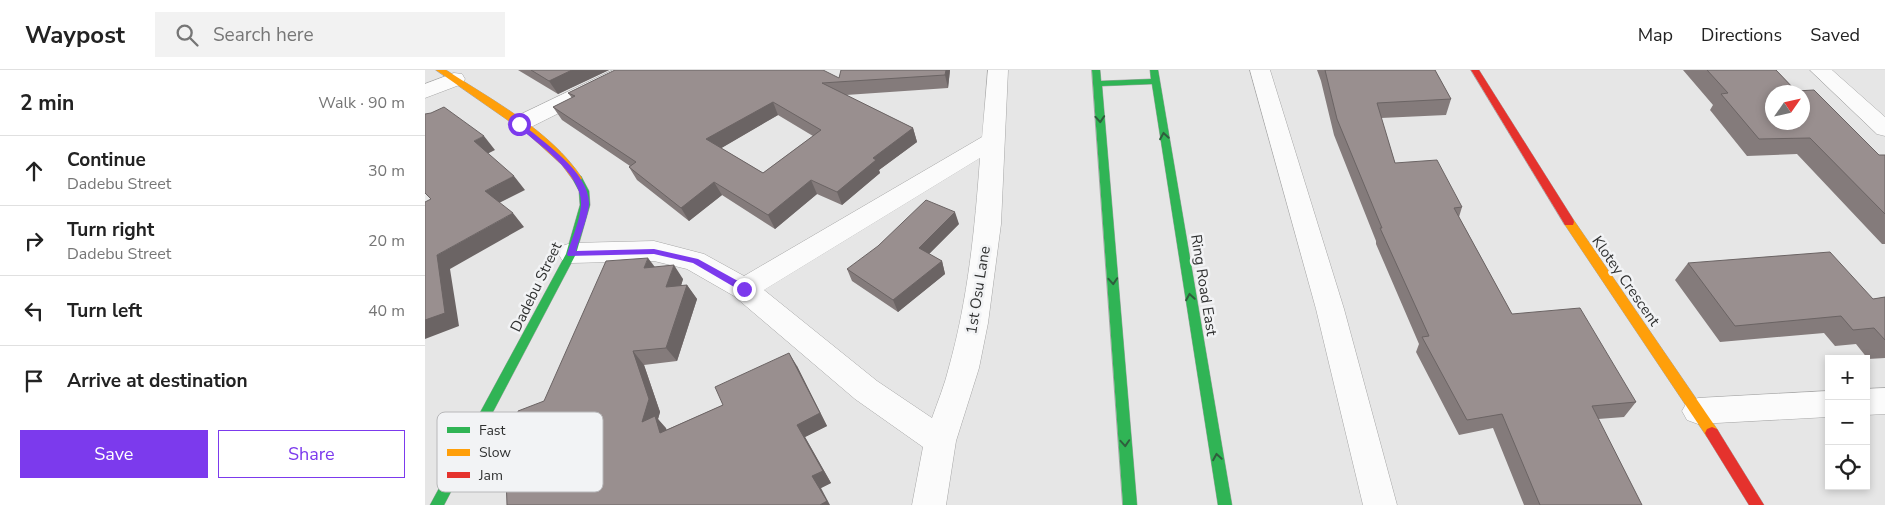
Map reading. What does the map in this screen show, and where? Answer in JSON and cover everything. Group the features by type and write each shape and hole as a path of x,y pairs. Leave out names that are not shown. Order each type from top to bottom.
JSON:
{"street":[{"path":"519,124 630,70"},
{"name":"1st Osu Lane","path":"929,505 940,441 964,368 973,323 988,224 998,70"},
{"path":"1096,70 1130,505"},
{"path":"1261,70 1330,309 1380,505"},
{"name":"Klotey Crescent","path":"1475,70 1578,237 1698,411 1757,505"},
{"path":"1820,70 1885,129"},
{"path":"425,92 447,75"},
{"name":"Dadebu Street","path":"447,75 519,124 559,159 574,175 584,192 585,206 571,254 487,412"},
{"path":"1097,84 1154,76"},
{"name":"Ring Road East","path":"1154,76 1225,505"},
{"path":"744,289 995,139"},
{"path":"571,254 654,251 695,261 744,289 866,390 940,441"},
{"path":"1870,402 1885,401"},
{"path":"1698,411 1825,404"},
{"name":"Dadebu Street","path":"437,505 444,492"}],"building":[{"path":"531,70 572,70 549,81"},
{"path":"615,70 823,70 839,78 841,70 946,70 945,75 822,83 913,128 873,158 876,160 837,192 811,180 768,215 714,182 681,208 629,167 636,162 553,107 575,96 568,93","holes":["773,102 821,130 763,173 706,139"]},
{"path":"1325,70 1435,70 1451,99 1377,103 1395,163 1437,160 1462,207 1454,208 1512,314 1580,308 1636,402 1592,406 1642,505 1540,505 1502,414 1467,420 1422,337 1429,336 1380,228 1382,228 1337,119"},
{"path":"1707,70 1776,70 1790,85 1765,85 1765,130 1810,130 1810,90 1814,90 1879,155 1885,155 1885,214 1810,138 1759,139 1721,94 1728,93"},
{"path":"444,107 484,136 474,141 514,176 485,191 513,213 437,255 445,313 425,320 425,202 431,199 425,193 425,114"},
{"path":"926,200 955,212 919,248 942,261 893,300 847,269 878,246"},
{"path":"1830,252 1873,299 1885,297 1885,340 1874,328 1853,330 1841,316 1735,326 1688,263"},
{"path":"648,258 644,268 674,265 666,287 687,285 666,348 633,351 649,399 642,422 655,416 660,433 723,405 715,387 789,353 820,413 797,425 823,471 812,476 827,501 820,505 507,505 507,492 603,492 603,412 518,411 544,401 606,261"}],"traffic: fast":[{"path":"1096,70 1130,505"},
{"path":"1154,70 1225,505"},
{"path":"1097,84 1155,81"},
{"path":"487,412 571,254 585,205 584,191 577,178"},
{"path":"437,505 444,492"}],"traffic: slow":[{"path":"440,70 533,133 565,163 577,178"},
{"path":"1569,222 1712,433"}],"traffic: jam":[{"path":"1475,70 1569,222"},
{"path":"1712,433 1757,505"}],"route":[{"path":"519,124 559,159 574,175 584,192 585,206 571,254 654,251 695,261 744,289"}]}
